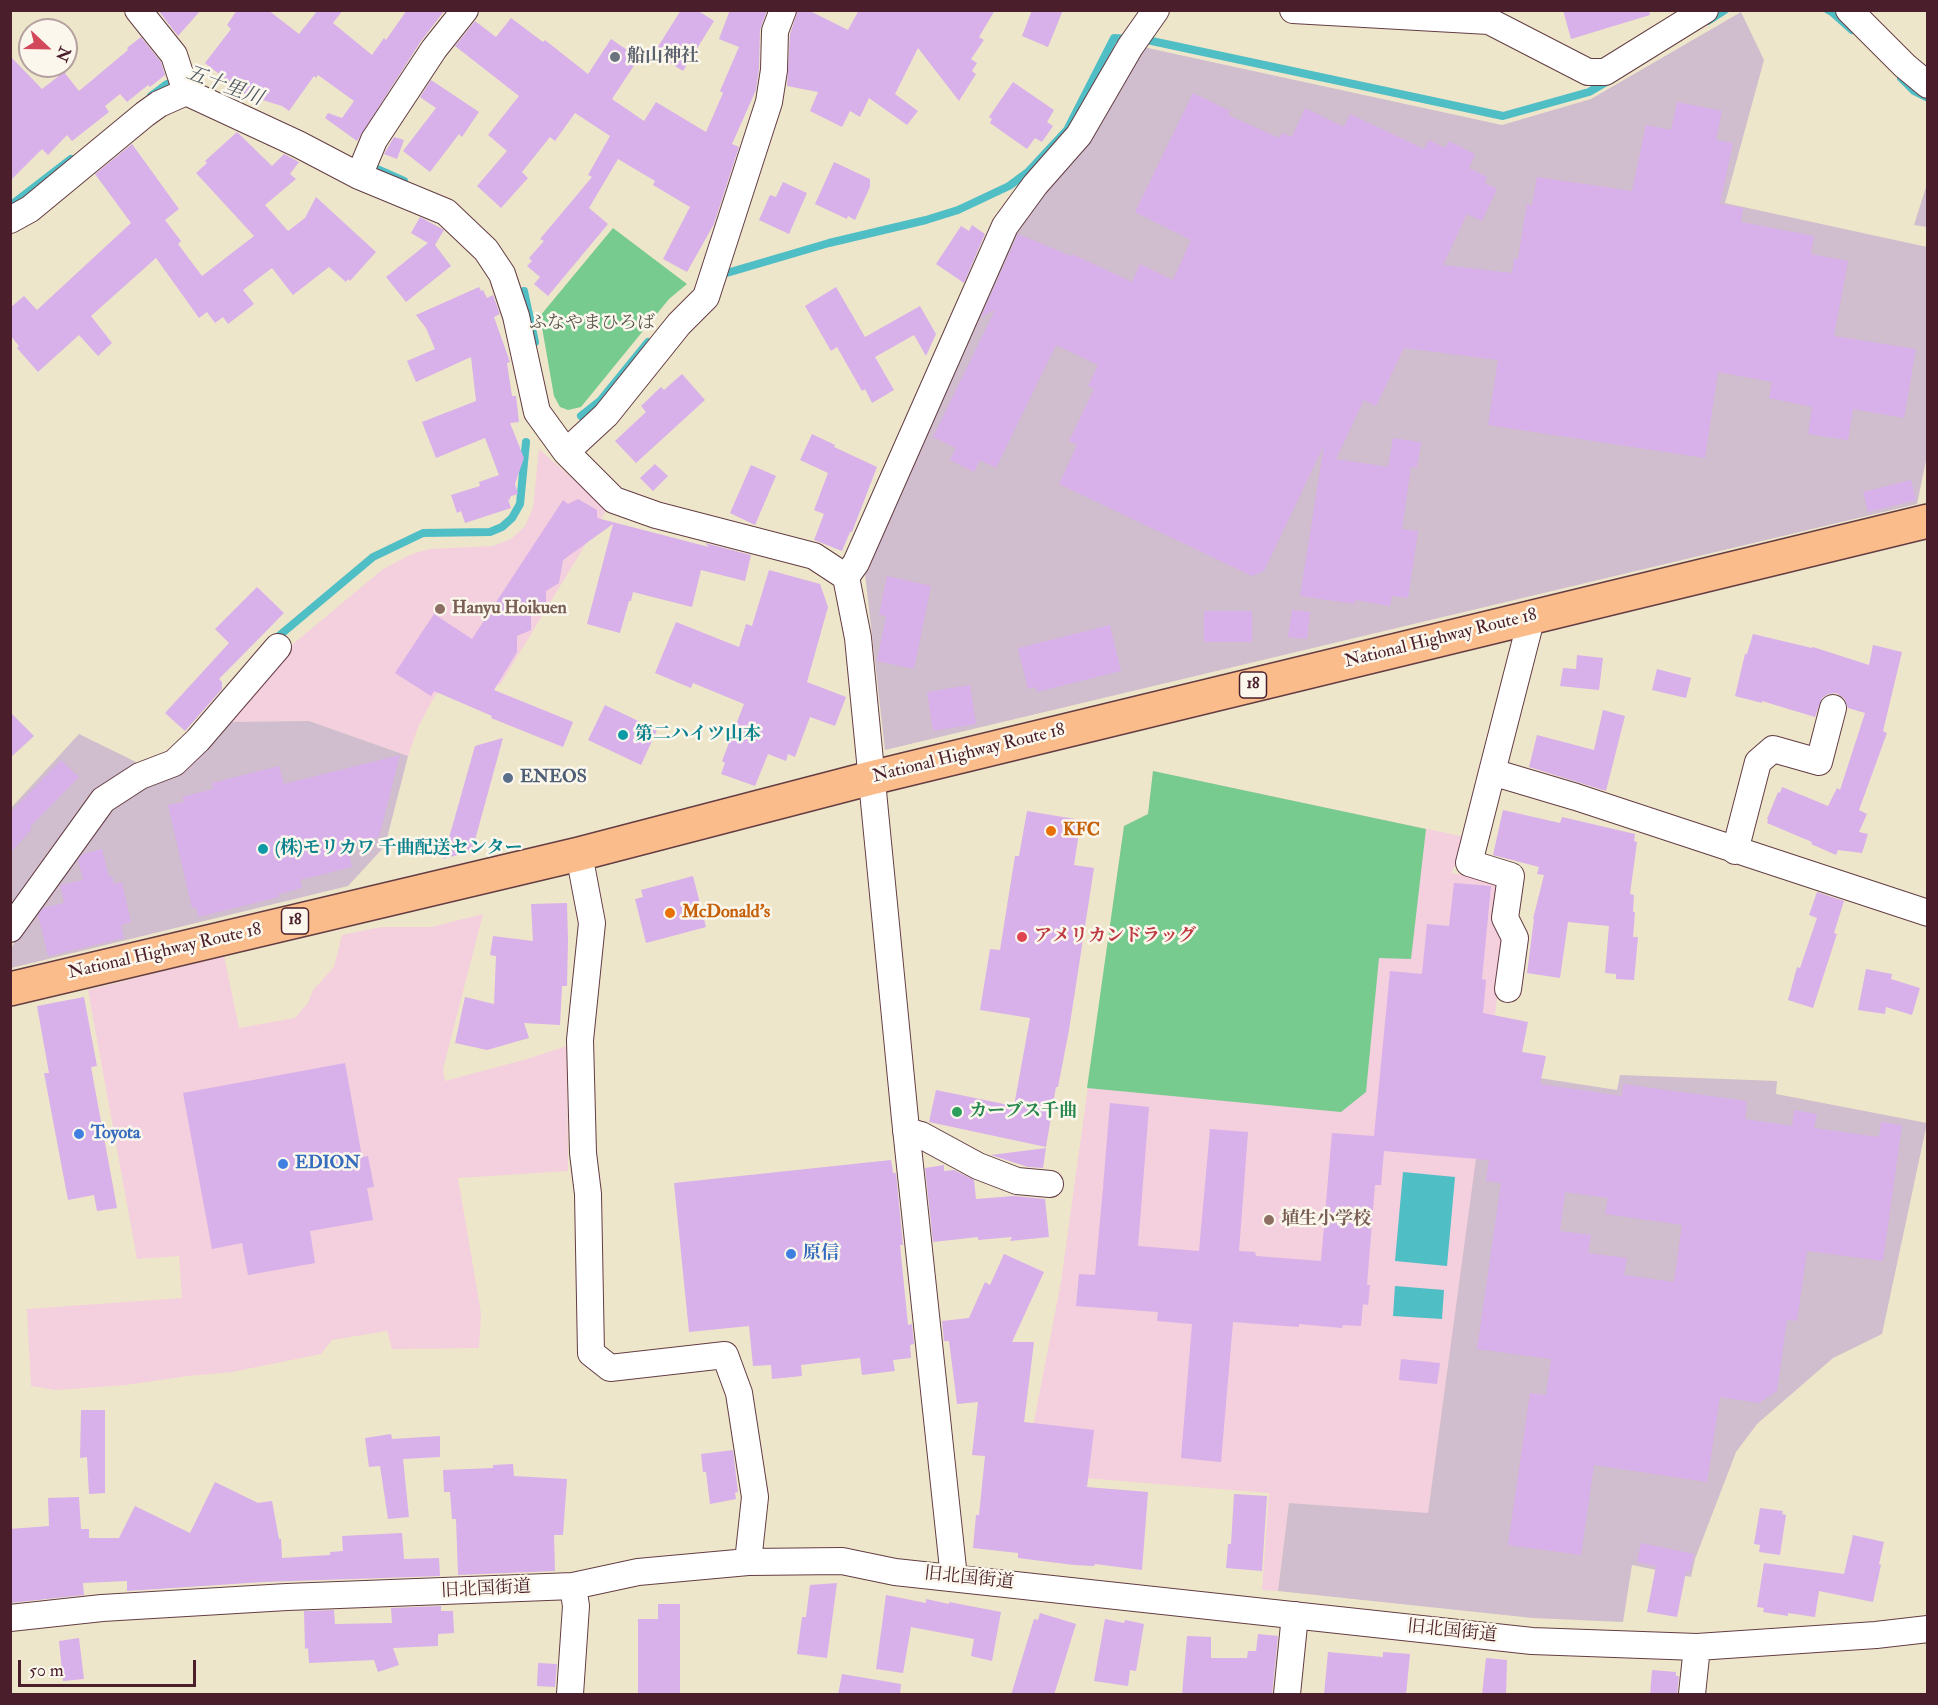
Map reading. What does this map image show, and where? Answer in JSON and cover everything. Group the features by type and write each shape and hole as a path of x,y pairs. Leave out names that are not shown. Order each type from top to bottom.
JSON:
{"highway":[{"name":"National Highway Route 18","path":"10,988 579,854 871,778 1928,520"}],"street":[{"path":"138,10 174,55 186,92 298,144 359,176 446,212 486,250 501,274 516,316 537,412 566,452 614,500 656,515 814,556 846,577 858,638 906,1131 954,1578"},
{"path":"359,176 374,140 434,49 465,10"},
{"path":"566,452 606,415 679,324 706,297 769,102 774,70 775,31 783,10"},
{"path":"1293,10 1387,13 1489,21 1588,72 1605,72 1705,10"},
{"path":"1849,10 1905,66 1928,85"},
{"path":"846,577 856,563 1005,226 1035,185 1079,135 1142,29"},
{"path":"10,220 30,209 145,114 159,104 186,92"},
{"path":"1508,989 1515,938 1505,918 1511,876 1468,863 1532,616"},
{"path":"10,929 103,800 140,776 174,763 198,740 278,647"},
{"path":"1735,850 1758,762 1773,749 1819,762 1833,708"},
{"path":"1492,772 1576,797 1928,913"},
{"path":"579,854 592,923 580,1040 583,1153 588,1194 591,1353 610,1368 725,1355 739,1393 755,1497 748,1562"},
{"path":"906,1131 921,1135 978,1166 1017,1181 1050,1184"},
{"name":"旧北国街道","path":"10,1618 102,1608 287,1597 573,1586 638,1572 748,1562 842,1561 895,1572 1532,1641 1697,1647 1876,1635 1928,1629"},
{"path":"570,1695 576,1606 573,1586"},
{"path":"1287,1695 1295,1615"},
{"path":"1692,1695 1697,1647"}],"shaded area":[{"path":"1741,12 1764,60 1725,203 1927,247 1928,451 1917,504 885,750 865,574 1012,234 1143,47 1502,125 1591,99"},
{"path":"1927,184 1927,227 1914,225"},
{"name":"Hanyu Hoikuen","path":"539,449 607,509 500,685 455,666 418,727 408,756 309,721 222,722 287,649 383,569 412,554 430,549 493,546 511,539 525,526 533,508"},
{"path":"309,721 408,756 385,846 348,886 11,968 11,949 24,923 98,819 222,722"},
{"path":"79,734 136,762 135,773 11,915 11,808"},
{"name":"埴生小学校","path":"1153,771 1465,837 1462,853 1451,873 1497,882 1504,944 1428,1514 1289,1503 1278,1591 1262,1590 1269,1493 1024,1473 1061,1282 1124,826 1148,814"},
{"path":"483,914 443,1069 445,1081 567,1046 568,1171 458,1178 481,1313 479,1348 392,1349 387,1331 332,1340 321,1354 232,1372 126,1385 55,1390 31,1386 27,1309 182,1298 179,1256 137,1259 88,990 224,956 239,1028 295,1018 308,1003 313,990 334,967 342,935 381,927 431,927"},
{"path":"1488,1070 1617,1090 1620,1075 1777,1081 1776,1094 1927,1123 1882,1334 1833,1358 1757,1424 1736,1452 1695,1559 1691,1577 1632,1565 1623,1622 1533,1618 1278,1591 1289,1503 1428,1513"}],"green space":[{"name":"ふなやまひろば","path":"613,228 687,284 669,299 581,407 568,410 560,407 554,396 540,316"},
{"path":"1153,771 1426,829 1411,959 1379,958 1366,1092 1341,1112 1087,1088 1124,826 1148,814"}],"water":[{"path":"1403,1172 1455,1177 1447,1266 1395,1261"},
{"path":"1395,1286 1444,1290 1442,1319 1393,1316"}],"building":[{"path":"158,10 201,10 178,36"},
{"path":"237,10 268,10 299,34 318,10 343,10 333,23 372,55 384,38 386,40 407,10 445,10 421,41 357,141 325,118 328,113 342,118 354,101 318,75 316,78 314,76 289,111 282,106 246,95 205,63 231,29 227,25"},
{"path":"681,10 697,10 714,21 683,71 654,53"},
{"path":"730,10 767,10 760,30 756,90 732,144 739,147 714,224 687,272 663,259 690,207 653,185 655,181 618,159 589,208 608,224 548,296 534,284 540,277 527,266 532,261 529,258 544,241 540,239 592,177 588,175 610,136 575,113 555,141 550,137 522,172 528,178 501,208 477,186 507,151 488,135 519,96 455,46 475,21 496,37 511,18 543,42 545,40 588,74 611,39 639,58 612,99 644,121 656,102 706,132 739,47 719,39"},
{"path":"798,10 808,10 848,30 859,10 995,10 979,37 984,40 971,59 977,63 972,71 976,74 959,101 918,48 895,94 918,111 907,125 869,98 860,117 850,111 842,127 810,111 818,92 787,86 790,34"},
{"path":"1032,10 1063,10 1048,47 1022,36"},
{"path":"1563,10 1649,10 1650,15 1571,39"},
{"path":"141,37 161,62 165,75 127,102 120,94 105,106 109,112 72,141 67,135 48,155 42,149 10,181 10,56 18,64 18,78 31,78 42,89 56,78 69,78 79,91 128,50 127,48"},
{"path":"431,80 479,112 462,137 459,134 430,172 403,151 436,108 420,97"},
{"path":"1013,82 1054,110 1047,122 1053,126 1042,142 1035,138 1027,149 990,123 992,119 989,117"},
{"path":"1193,93 1230,111 1228,115 1279,138 1282,133 1292,137 1305,108 1344,127 1350,114 1424,149 1429,140 1445,148 1449,141 1475,154 1469,168 1487,177 1485,183 1497,189 1482,221 1467,214 1443,265 1512,273 1514,258 1518,259 1527,203 1532,206 1537,177 1632,191 1646,125 1671,130 1677,102 1722,111 1716,140 1733,143 1720,204 1743,208 1741,222 1814,236 1811,254 1848,261 1834,336 1916,349 1904,418 1853,409 1848,440 1808,434 1812,407 1769,398 1772,382 1718,372 1705,458 1488,425 1498,360 1404,348 1376,406 1364,400 1336,459 1388,467 1393,438 1421,442 1417,468 1411,467 1402,529 1418,531 1408,598 1392,596 1390,606 1355,600 1355,604 1300,596 1324,445 1264,571 1252,576 1059,484 1077,445 1069,441 1094,389 1088,386 1098,365 1056,345 996,468 980,460 974,472 950,460 956,448 933,437 995,310 981,317 1018,234 1071,256 1072,254 1132,282 1140,264 1173,280 1191,240 1135,212"},
{"path":"237,132 272,166 284,154 299,162 290,174 296,179 265,205 288,231 305,218 316,197 376,252 350,281 348,279 346,282 329,267 293,295 272,268 243,290 254,304 228,324 223,317 215,323 207,312 199,318 156,258 91,316 112,343 98,356 79,335 38,372 17,348 19,346 10,335 10,308 24,296 37,310 131,223 95,174 132,144 179,209 165,220 181,241 178,244 202,276 254,236 196,173 207,163 205,161"},
{"path":"394,137 404,140 397,159 384,154"},
{"path":"834,162 870,179 870,187 855,220 848,216 847,219 815,204"},
{"path":"783,182 807,193 789,234 759,220 770,195 776,197"},
{"path":"420,217 444,230 435,245 451,266 406,302 386,277 428,243 411,233"},
{"path":"972,225 985,234 964,283 936,264 961,226 969,231"},
{"path":"479,287 487,298 493,295 500,314 494,317 510,362 507,363 512,396 516,396 519,422 510,423 524,458 515,484 518,494 511,496 509,501 507,497 511,508 465,523 461,511 457,513 451,495 480,486 479,482 499,475 485,438 436,458 422,422 476,401 471,357 416,382 407,361 435,349 426,328 416,315"},
{"path":"836,287 865,337 920,306 936,334 926,356 914,335 875,357 894,390 872,403 865,389 862,391 837,347 831,351 805,306"},
{"path":"682,374 705,400 636,463 615,441 646,412 641,406 661,387 664,390"},
{"path":"812,434 877,467 852,532 842,551 814,540 824,514 814,510 828,473 800,460"},
{"path":"655,464 668,476 653,491 640,478"},
{"path":"751,465 776,476 755,525 730,513"},
{"path":"1911,480 1916,500 1868,512 1863,492"},
{"path":"578,499 597,510 597,518 709,547 705,543 751,555 745,581 701,570 692,607 633,592 620,633 587,624 613,524 563,560 559,583 546,591 546,606 531,613 531,630 517,636 517,652 494,690 573,722 563,747 491,718 492,716 434,691 431,696 395,673 434,614 472,639 563,500 568,504"},
{"path":"769,570 820,584 828,607 807,682 846,697 835,726 810,717 795,757 788,754 786,761 768,754 755,786 721,774 725,763 722,761 744,704 693,683 691,688 655,673 676,622 739,647 746,624 752,626"},
{"path":"887,576 931,586 914,669 877,661 886,616 879,615"},
{"path":"257,587 284,613 219,679 222,682 222,689 185,731 165,713 229,643 215,629"},
{"path":"1292,610 1310,612 1307,639 1288,637"},
{"path":"1204,611 1252,611 1252,642 1204,642"},
{"path":"1110,625 1121,671 1037,692 1036,687 1028,689 1018,648"},
{"path":"1753,634 1813,647 1869,665 1873,645 1902,652 1883,731 1887,733 1859,810 1867,814 1859,832 1868,834 1862,853 1838,850 1836,855 1767,823 1782,787 1828,806 1837,788 1840,790 1865,713 1848,708 1844,698 1836,693 1822,698 1815,717 1762,701 1762,703 1735,696 1745,654 1747,654"},
{"path":"1577,655 1603,658 1599,690 1560,686 1563,668 1576,669"},
{"path":"1657,669 1691,678 1686,698 1652,690"},
{"path":"970,685 976,724 933,731 927,692"},
{"name":"第二ハイツ山本","path":"605,705 657,730 641,765 588,740"},
{"path":"1603,710 1625,716 1606,791 1529,767 1537,735 1594,750"},
{"path":"10,712 34,736 10,758"},
{"path":"503,738 472,851 443,859 475,746"},
{"name":"(株)モリカワ 千曲配送センター","path":"400,755 379,837 347,845 352,867 300,880 302,888 279,894 279,897 198,917 196,907 192,908 168,805 184,802 182,797 213,789 212,783 279,766 284,784"},
{"path":"61,760 79,777 30,827 32,829 10,853 10,809 12,811"},
{"path":"1503,810 1560,823 1562,817 1635,834 1634,841 1637,842 1630,894 1634,895 1633,937 1638,937 1634,980 1616,979 1616,974 1605,973 1609,926 1568,922 1560,978 1527,973 1533,919 1544,875 1537,874 1539,867 1493,855"},
{"path":"1027,811 1081,820 1074,865 1094,868 1069,1030 1046,1147 929,1122 936,1090 1014,1106 1030,1018 980,1010 990,949 1000,950 1015,856 1019,856"},
{"path":"102,849 109,877 112,876 114,884 122,882 131,922 121,925 124,938 48,956 38,915 43,908 64,903 60,885 83,880 78,860 83,854"},
{"name":"McDonald's","path":"693,876 706,927 646,943 635,899 643,897 641,890"},
{"path":"1454,883 1491,886 1482,979 1486,980 1483,1013 1528,1022 1522,1052 1546,1056 1540,1084 1622,1096 1623,1084 1747,1101 1745,1119 1792,1126 1794,1110 1817,1114 1814,1128 1879,1137 1881,1122 1902,1125 1883,1261 1807,1251 1797,1321 1787,1320 1777,1391 1759,1403 1720,1397 1707,1482 1594,1465 1581,1555 1508,1545 1530,1393 1546,1395 1551,1359 1477,1349 1501,1183 1486,1181 1489,1160 1384,1151 1381,1185 1375,1185 1367,1285 1370,1285 1368,1305 1363,1304 1361,1326 1343,1325 1342,1328 1299,1324 1299,1327 1233,1322 1221,1462 1181,1458 1192,1324 1157,1321 1158,1312 1076,1306 1079,1274 1095,1275 1103,1188 1105,1188 1103,1187 1110,1103 1149,1107 1138,1246 1199,1251 1210,1129 1248,1132 1239,1251 1255,1252 1256,1256 1321,1261 1332,1133 1374,1136 1390,971 1422,974 1427,924 1449,926","holes":["1565,1192 1608,1198 1605,1214 1682,1225 1674,1282 1624,1275 1627,1258 1588,1253 1591,1235 1560,1231"]},
{"path":"1817,892 1844,901 1834,933 1837,934 1813,1008 1788,1000 1797,967 1800,968 1817,918 1809,915"},
{"path":"567,903 567,986 562,986 560,1025 524,1023 529,1038 487,1050 455,1043 465,997 494,1004 496,956 490,955 493,936 533,941 531,904"},
{"path":"1866,969 1892,974 1891,979 1920,988 1912,1015 1886,1007 1885,1014 1858,1010"},
{"name":"Toyota","path":"84,997 97,1066 91,1067 117,1208 97,1211 94,1195 68,1200 44,1073 49,1073 37,1006"},
{"name":"EDION","path":"345,1063 362,1157 368,1156 374,1187 367,1188 373,1220 310,1231 315,1263 248,1275 242,1243 212,1249 183,1093"},
{"path":"1046,1148 1043,1168 1028,1167 991,1155"},
{"name":"原信","path":"891,1160 893,1173 896,1173 908,1325 912,1324 914,1344 910,1345 911,1358 893,1360 895,1371 862,1375 860,1358 801,1365 802,1376 772,1379 771,1365 753,1366 749,1326 689,1332 674,1183"},
{"path":"944,1165 944,1171 954,1170 974,1180 976,1199 1014,1196 1045,1199 1049,1237 1010,1241 1012,1237 978,1240 978,1237 933,1242 925,1168"},
{"path":"1004,1254 1044,1272 1012,1342 1034,1342 1024,1422 1094,1430 1087,1487 1148,1492 1142,1570 1018,1558 1018,1553 973,1548 985,1456 972,1455 978,1402 957,1404 949,1341 944,1341 942,1321 969,1318 985,1282 990,1285"},
{"path":"1401,1359 1440,1363 1437,1384 1399,1380"},
{"path":"81,1410 105,1410 105,1493 89,1494 87,1457 80,1458"},
{"path":"391,1434 392,1439 440,1436 440,1457 403,1459 409,1517 388,1519 380,1466 369,1467 365,1438"},
{"path":"733,1450 738,1492 735,1493 736,1499 710,1504 701,1454"},
{"path":"513,1464 514,1476 567,1479 563,1535 554,1535 555,1571 458,1575 456,1519 452,1519 450,1492 444,1492 443,1470 493,1468 493,1465"},
{"path":"215,1482 258,1503 272,1501 279,1539 281,1539 282,1558 330,1555 330,1552 343,1551 342,1536 402,1533 404,1559 439,1558 440,1576 263,1582 127,1591 127,1581 83,1583 84,1595 10,1603 10,1529 49,1526 48,1498 79,1497 81,1529 89,1529 89,1538 119,1538 135,1506 190,1533"},
{"path":"1234,1494 1267,1496 1262,1571 1226,1568 1228,1544 1231,1544"},
{"path":"1760,1508 1783,1511 1782,1514 1786,1515 1780,1555 1759,1552 1760,1545 1754,1544"},
{"path":"1853,1535 1884,1542 1873,1602 1819,1591 1815,1617 1763,1612 1764,1608 1757,1607 1764,1563 1844,1574"},
{"path":"1641,1543 1694,1554 1690,1573 1686,1572 1677,1617 1647,1612 1656,1566 1637,1562"},
{"path":"837,1583 827,1658 797,1654 802,1617 806,1617 810,1585"},
{"path":"886,1595 926,1603 926,1599 949,1604 949,1602 1001,1612 992,1661 971,1656 974,1639 911,1627 903,1673 876,1669"},
{"path":"658,1604 680,1604 680,1695 638,1695 638,1619 658,1619"},
{"path":"441,1606 441,1611 453,1611 454,1633 438,1634 438,1646 393,1648 399,1665 378,1672 374,1660 309,1663 308,1648 305,1649 304,1611 334,1610 335,1624 392,1623 391,1608"},
{"path":"1040,1613 1076,1624 1054,1695 1011,1695 1034,1619 1038,1620"},
{"path":"1105,1619 1144,1624 1136,1671 1130,1670 1128,1686 1094,1681"},
{"path":"1258,1634 1278,1636 1272,1695 1182,1695 1187,1636 1211,1637 1211,1658 1247,1658 1248,1651 1256,1651"},
{"path":"79,1638 84,1679 63,1681 59,1641"},
{"path":"1328,1652 1383,1657 1383,1652 1410,1654 1406,1695 1324,1695"},
{"path":"1486,1658 1507,1660 1506,1695 1482,1695"},
{"path":"538,1663 557,1664 555,1687 537,1686"},
{"path":"1652,1670 1676,1672 1676,1676 1679,1676 1677,1695 1650,1695"},
{"path":"842,1674 901,1684 900,1695 838,1695"}],"waterway":[{"path":"1708,21 1725,10"},
{"path":"1828,10 1852,30"},
{"path":"720,275 829,243 926,220 958,210 1009,186 1028,172 1067,130 1114,38 1147,40 1503,116 1589,92 1608,81"},
{"path":"1901,78 1914,91 1928,98"},
{"name":"五十里川","path":"151,96 167,84 180,87"},
{"name":"五十里川","path":"10,206 71,159"},
{"name":"五十里川","path":"368,165 404,181"},
{"name":"五十里川","path":"524,291 535,342"},
{"path":"581,416 600,401 648,342"},
{"path":"274,640 373,557 423,533 490,532 502,527 512,518 520,504 526,442"}],"place":[{"name":"船山神社","path":"615,57"},
{"name":"Hanyu Hoikuen","path":"440,609"},
{"name":"第二ハイツ山本","path":"623,735"},
{"name":"ENEOS","path":"508,778"},
{"name":"KFC","path":"1051,831"},
{"name":"(株)モリカワ 千曲配送センター","path":"263,849"},
{"name":"McDonald's","path":"670,913"},
{"name":"アメリカンドラッグ","path":"1022,937"},
{"name":"カーブス千曲","path":"957,1112"},
{"name":"Toyota","path":"79,1134"},
{"name":"EDION","path":"283,1164"},
{"name":"埴生小学校","path":"1269,1220"},
{"name":"原信","path":"791,1254"}]}
